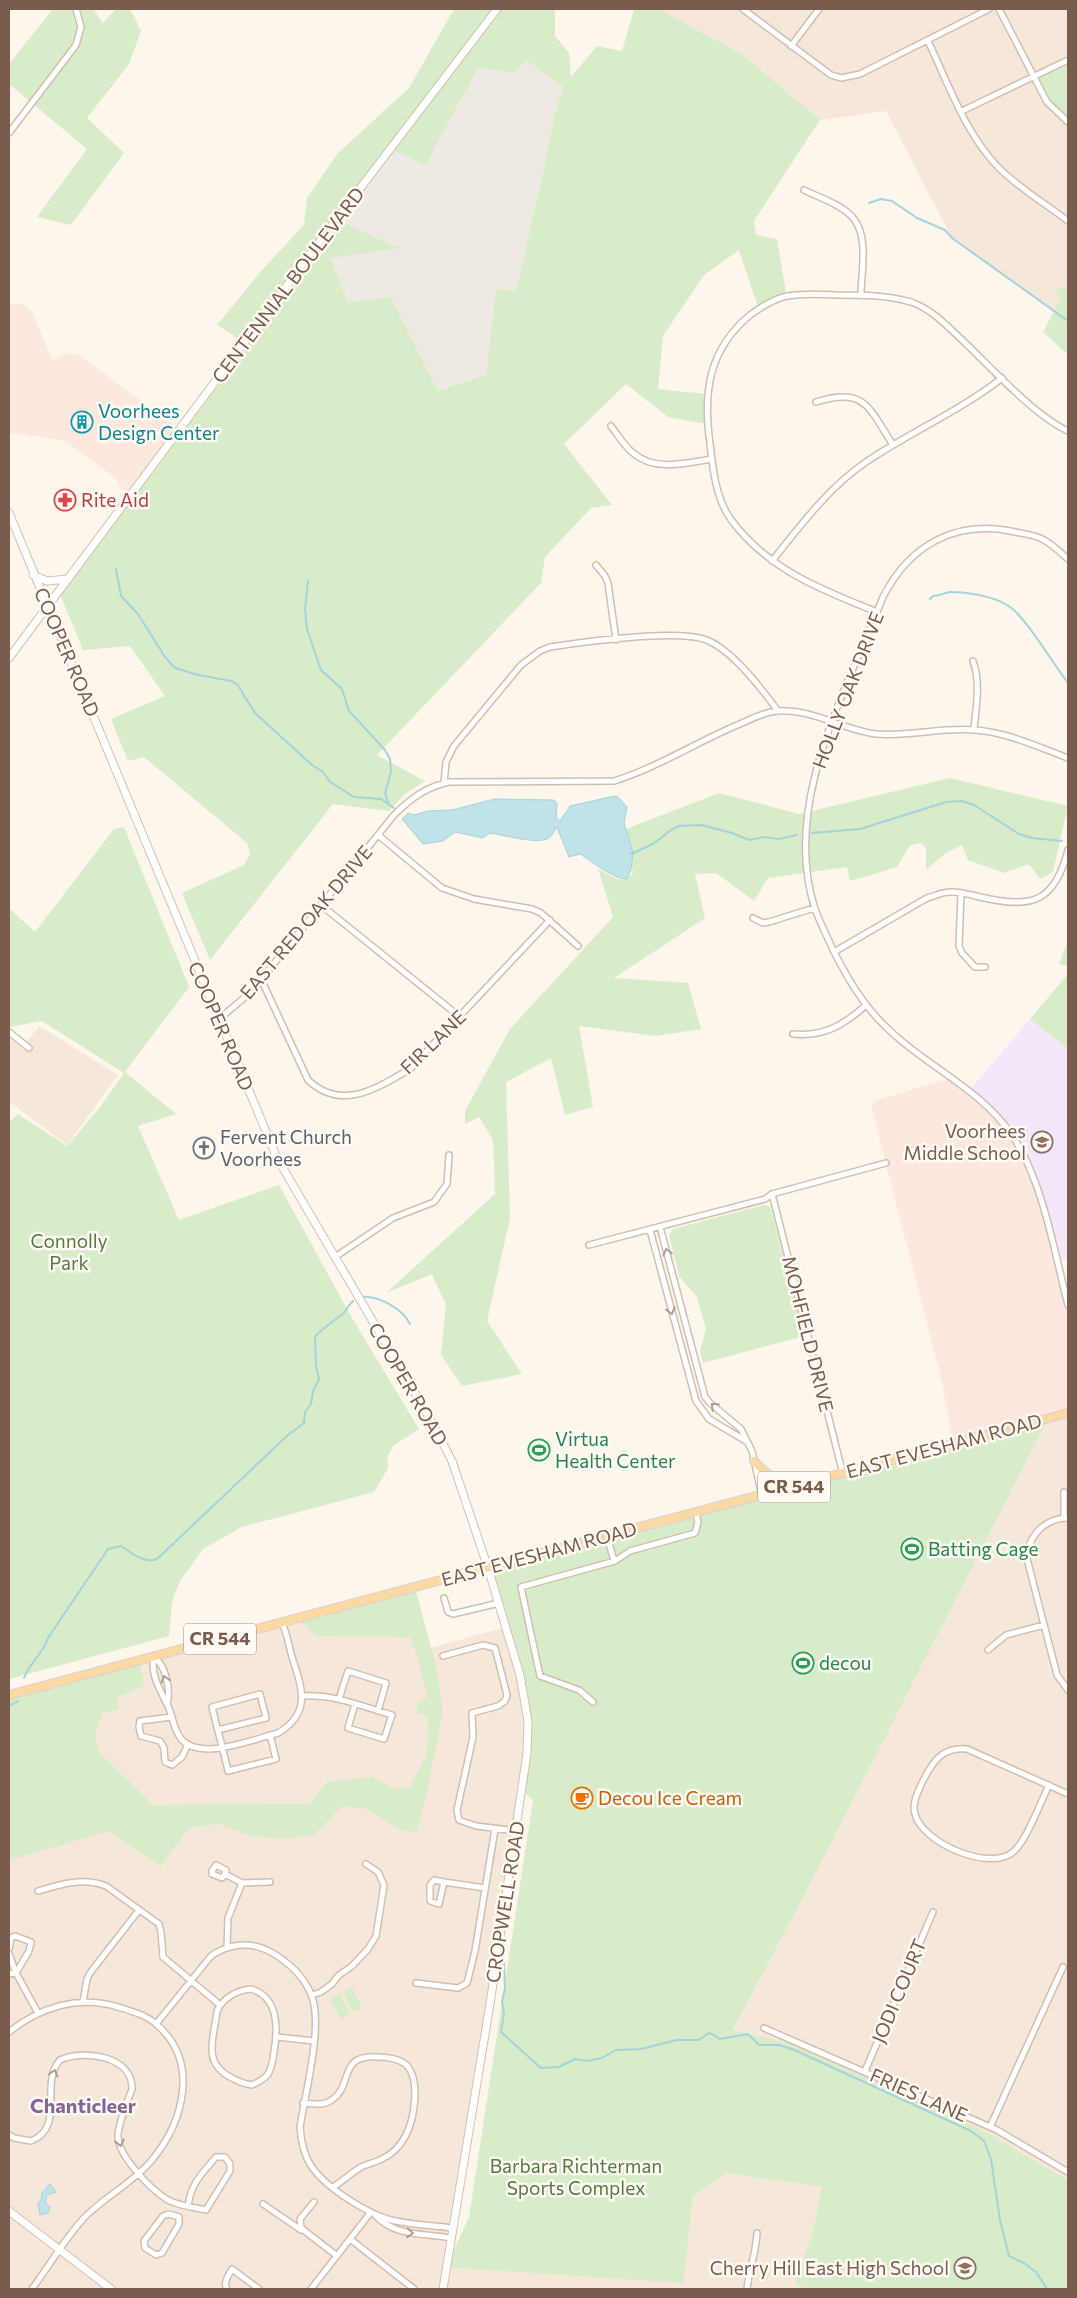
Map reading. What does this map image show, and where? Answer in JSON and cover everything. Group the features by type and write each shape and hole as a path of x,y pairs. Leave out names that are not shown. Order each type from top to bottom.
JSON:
{"main road":[{"name":"EAST EVESHAM ROAD","path":"9,1695 1068,1413"},
{"path":"754,1461 763,1471 776,1480 791,1480 808,1475 830,1477"}],"street":[{"path":"9,133 76,45 80,37 80,22 76,9"},
{"name":"CENTENNIAL BOULEVARD","path":"9,658 325,233 497,9"},
{"path":"743,9 822,70 841,78 860,74 989,9"},
{"path":"791,46 819,9"},
{"path":"999,9 1046,102 1068,122"},
{"path":"928,41 976,139 999,169 1068,220"},
{"path":"962,111 1068,60"},
{"path":"804,190 843,210 853,218 860,228 862,250 861,295"},
{"path":"877,612 803,582 772,561 754,546 720,501 707,425 707,393 714,365 728,337 758,310 787,296 861,295 894,298 924,308 937,316 1043,415 1068,431"},
{"path":"772,561 817,505 838,484 865,462 982,394 1002,378"},
{"path":"816,402 843,395 859,400 876,419 893,445"},
{"path":"611,426 631,452 642,460 662,465 712,458"},
{"name":"COOPER ROAD","path":"9,513 33,575 48,606 277,1158 432,1422 452,1462 472,1520"},
{"name":"HOLLY OAK DRIVE","path":"1068,559 1045,540 996,527 963,530 931,542 906,562 890,582 819,759 809,807 807,863 814,908 850,983 866,1005 896,1036 977,1096 994,1112 1012,1135 1037,1187 1068,1305"},
{"path":"596,565 608,583 616,640"},
{"path":"33,575 47,581 68,579"},
{"path":"778,711 759,685 718,646 710,641 677,634 550,647 531,657 521,665 454,746 446,762 444,783 614,781 637,774 716,733 762,715 778,711 807,714 857,731 894,735 974,730 1007,736 1068,758"},
{"path":"973,661 977,672 978,684 974,730"},
{"name":"EAST RED OAK DRIVE","path":"219,1019 237,1005 261,979 389,822 419,794 444,783"},
{"path":"378,835 442,888 474,899 532,910 550,920 578,946"},
{"path":"834,952 927,898 950,892 1010,903 1032,902 1045,893 1060,876 1068,850"},
{"path":"960,893 959,946 962,953 975,967 985,967"},
{"path":"321,905 460,1017"},
{"path":"753,918 763,923 814,908"},
{"name":"FIR LANE","path":"261,979 302,1071 316,1087 332,1094 355,1096 365,1093 410,1070 550,920"},
{"path":"794,1034 816,1035 830,1031 849,1020 866,1005"},
{"path":"9,1032 29,1048"},
{"path":"335,1256 393,1218 434,1202 446,1184 449,1155"},
{"path":"589,1245 764,1199 772,1194 886,1163"},
{"name":"MOHFIELD DRIVE","path":"772,1194 843,1474"},
{"path":"660,1227 706,1397 710,1403 742,1429 752,1451 762,1496"},
{"path":"650,1230 696,1401 716,1425 746,1441"},
{"path":"664,1284 674,1281"},
{"path":"679,1343 690,1340"},
{"path":"1064,1492 1066,1518 1051,1521 1038,1530 1032,1536 1026,1555 1057,1675 1068,1690"},
{"path":"593,1702 579,1690 540,1676 521,1587 614,1561 630,1551 695,1533 698,1522 696,1513"},
{"name":"CROPWELL ROAD","path":"443,2289 517,1831 527,1753 528,1721 520,1675 472,1520"},
{"path":"607,1536 614,1561"},
{"path":"444,1598 448,1612 452,1614 499,1603"},
{"path":"167,1704 170,1695 161,1663 154,1657 152,1665 162,1697 167,1704 182,1740 188,1744 204,1750 278,1733 293,1722 301,1707 302,1696 302,1689 282,1623"},
{"path":"988,1650 1006,1635 1044,1625"},
{"path":"443,1656 483,1646 495,1648 507,1695 505,1701 498,1706 472,1713 473,1737 457,1810 459,1820 495,1829 517,1831"},
{"path":"339,1699 348,1672 386,1683 378,1711"},
{"path":"218,1730 266,1718 260,1694 212,1706 228,1771 276,1759 270,1735"},
{"path":"302,1696 322,1695 339,1699 392,1715 384,1739 348,1728 355,1704"},
{"path":"171,1717 140,1721 141,1736 160,1741 164,1748 165,1762 169,1765 172,1765 182,1757 188,1744"},
{"path":"1049,1785 1015,1851 999,1860 981,1859 939,1842 923,1830 915,1814 916,1798 930,1765 940,1755 952,1750 967,1749 1049,1785 1068,1794"},
{"path":"416,1983 458,1988 467,1983 475,1951 495,1829"},
{"path":"312,1995 322,1992 338,1976 352,1966 368,1949 376,1936 384,1884 378,1872 366,1864"},
{"path":"225,1874 242,1883 270,1882"},
{"path":"444,1882 442,1900 439,1904 433,1903 430,1901 430,1885 434,1880 485,1888"},
{"path":"38,1891 72,1881 99,1883 159,1924 163,1957 220,2005"},
{"path":"227,1947 228,1918 242,1883"},
{"path":"83,2002 87,1979 90,1973 139,1910"},
{"name":"JODI COURT","path":"865,2071 933,1912"},
{"path":"9,1949 11,1938 15,1936 31,1942 30,1951 16,1973 9,1974"},
{"path":"156,2024 211,1956 227,1947 238,1945 253,1946 279,1957 293,1968 312,1995 315,2010 314,2041 300,2127 303,2151 315,2172 373,2213 383,2224 402,2232 451,2238"},
{"path":"9,1954 16,1973 38,2013"},
{"path":"990,2127 1063,1968"},
{"path":"243,1990 260,1991 271,2003 275,2014 277,2037 269,2072 263,2080 249,2085 221,2072 215,2067 212,2056 217,2011 220,2005 243,1990"},
{"path":"9,2032 38,2013 51,2008 83,2002 112,2005 142,2016 156,2024 172,2044 179,2060 183,2078 182,2100 177,2120 164,2143 138,2174 97,2205 71,2234 32,2289"},
{"name":"FRIES LANE","path":"764,2028 990,2127 1068,2172"},
{"path":"277,2037 314,2041"},
{"path":"9,2135 14,2138 31,2141 42,2134 50,2119 52,2074 60,2060 80,2054 101,2057 122,2067 129,2074 132,2089 118,2135 120,2149 138,2174 154,2190 171,2201 188,2206 206,2210 231,2168 230,2164 225,2157 216,2157 194,2184 190,2192 188,2206"},
{"path":"304,2103 319,2104 333,2100 353,2064 362,2058 381,2057 394,2059 404,2063 413,2076 415,2096 412,2122 406,2136 392,2153 382,2160 363,2166 333,2186"},
{"path":"169,2214 171,2201"},
{"path":"304,2232 300,2219 314,2202"},
{"path":"263,2204 337,2256"},
{"path":"9,2211 111,2289"},
{"path":"373,2213 408,2224 452,2228"},
{"path":"311,2289 373,2213"},
{"path":"169,2214 179,2217 179,2224 162,2253 156,2255 145,2248 144,2241 163,2216 169,2214"},
{"path":"746,2289 749,2271 756,2252 757,2233"},
{"path":"350,2239 414,2289"},
{"path":"227,2289 225,2285 226,2279 232,2270 259,2289"}],"shaded area":[{"path":"659,9 1068,9 1068,321 952,238 886,111 820,120 742,54"},
{"path":"526,60 563,87 554,117 516,291 496,290 486,375 438,391 391,297 348,303 329,258 399,247 339,222 393,150 425,166 478,68 513,73"},
{"path":"24,304 32,311 53,362 69,353 81,356 180,430 132,495 119,486 117,479 64,440 9,433 9,305"},
{"name":"Voorhees Middle School","path":"1030,1019 1068,1049 1068,1259 1057,1262 1039,1193 1012,1135 969,1091"},
{"path":"39,1026 118,1075 67,1145 9,1101 9,1038 22,1048"},
{"path":"952,1078 977,1096 1012,1135 1035,1180 1068,1305 1068,1413 953,1443 942,1382 872,1109 873,1103 877,1100"},
{"path":"1068,1413 1068,2180 978,2128 733,2031 1048,1419"},
{"name":"Chanticleer","path":"415,1588 430,1648 506,1627 525,1699 527,1753 446,2267 693,2196 727,2173 822,2187 813,2230 797,2284 807,2289 9,2289 9,1695"}],"green space":[{"path":"53,9 93,9 103,23 116,9 130,9 141,31 129,64 87,118 124,153 71,225 37,217 87,149 9,84 9,64"},
{"path":"454,9 555,9 555,36 569,53 571,77 597,46 622,51 634,9 659,9 742,54 820,120 754,221 756,235 777,239 787,298 759,310 739,250 704,275 663,336 658,389 706,394 706,424 668,417 626,384 564,444 612,505 591,508 545,557 541,583 377,755 425,781 406,793 389,811 333,804 210,960 182,893 244,865 250,854 247,843 144,757 128,761 111,719 165,696 130,646 83,650 59,592 246,344 217,325 262,270 304,225 307,198 338,153 409,88","holes":["526,60 563,87 554,117 516,291 496,289 486,375 438,391 391,297 348,302 330,258 400,248 339,221 393,150 425,166 478,68 513,73"]},
{"path":"1068,60 1068,122 1055,112 1035,77"},
{"path":"1068,286 1068,355 1043,332 1061,298 1055,290"},
{"path":"950,778 1068,806 1053,872 1040,879 1029,864 1004,873 968,860 962,845 946,853 926,870 926,849 922,843 910,845 897,867 850,881 847,867 768,878 754,901 716,873 695,874 705,918 614,978 688,983 701,1029 656,1036 579,1026 593,1107 565,1115 551,1058 506,1082 510,1218 487,1321 522,1374 462,1386 441,1355 446,1305 432,1274 386,1293 495,1194 493,1140 479,1117 465,1124 465,1111 510,1029 613,917 598,869 620,879 629,877 633,873 626,829 719,793 799,814"},
{"name":"Connolly Park","path":"124,827 189,987 125,1072 176,1114 138,1126 179,1220 279,1185 352,1318 419,1429 393,1446 387,1458 388,1468 374,1492 242,1527 203,1549 180,1581 172,1601 169,1636 9,1679 9,1122 18,1114 67,1146 97,1111 124,1073 42,1021 9,1027 9,908 35,932 114,829"},
{"path":"1068,941 1068,966 1059,964"},
{"path":"1068,974 1068,1049 1030,1019"},
{"path":"764,1205 769,1206 771,1209 802,1326 801,1337 703,1363 700,1351 706,1329 697,1297 679,1276 669,1235 673,1229"},
{"name":"Barbara Richterman Sports Complex","path":"1048,1419 804,1896 733,2030 791,2044 978,2128 1068,2180 1068,2289 807,2289 796,2284 813,2230 822,2187 727,2173 693,2196 683,2283 446,2267 469,2217 533,1800 522,1790 525,1699 488,1568"},
{"path":"415,1588 436,1666 443,1711 426,1796 416,1832 401,1830 367,1809 342,1806 315,1834 288,1839 250,1836 220,1824 189,1827 161,1866 108,1831 11,1860 9,1863 9,1695 140,1661 144,1686 116,1698 119,1709 103,1713 95,1733 99,1752 153,1805 310,1804 327,1782 373,1777 394,1789 409,1788 427,1754 428,1716 418,1713 416,1704 427,1697 418,1657 410,1637 316,1636 298,1619"},
{"path":"352,1987 362,2008 353,2012 343,1992"},
{"path":"340,1994 350,2014 341,2019 330,1999"}],"water":[{"path":"614,796 618,797 627,807 624,823 633,853 631,870 627,879 609,873 580,854 569,857 557,827 550,837 541,840 527,840 490,833 483,838 455,832 443,841 423,844 402,819 408,813 414,815 428,811 452,810 495,799 554,800 557,804 556,818 560,821 570,806"},
{"path":"50,2184 56,2192 47,2195 45,2203 50,2207 48,2213 40,2215 38,2204 42,2193"}],"waterway":[{"path":"869,203 881,199 892,201 917,218 945,230 952,238 1068,321"},
{"path":"116,569 121,596 138,614 165,657 175,668 237,684 255,713 312,765 323,772 330,782 354,797 381,799 394,808"},
{"path":"308,581 305,609 307,629 321,670 342,689 349,711 385,750 390,759 391,772 385,793 388,803"},
{"path":"930,599 933,596 958,592 987,597 1007,605 1014,610 1030,629 1068,683"},
{"path":"812,833 860,829 946,802 962,801 974,805 1019,834 1032,838 1062,841"},
{"path":"631,854 653,844 679,826 701,825 732,833 749,840 764,837 779,839 797,835"},
{"path":"361,1297 375,1298 389,1304 402,1313 410,1324"},
{"path":"24,1678 48,1638 108,1549 121,1546 143,1559 157,1559 288,1435 304,1423 305,1412 311,1404 313,1391 319,1379 316,1366 315,1337 343,1314 353,1301"},
{"path":"9,1706 18,1701"},
{"path":"500,1960 504,1961 505,1989 502,2001 504,2013 501,2032 541,2068 559,2067 575,2059 587,2061 602,2058 616,2050 641,2049 677,2040 699,2040 710,2033 720,2039 748,2034 759,2045 779,2045 792,2049 971,2131 984,2141 991,2159 1000,2220 1009,2256 1024,2263 1036,2272 1047,2289"}],"place":[{"name":"Voorhees Design Center","path":"82,422"},
{"name":"Rite Aid","path":"65,500"},
{"name":"Voorhees Middle School","path":"1042,1142"},
{"name":"Fervent Church Voorhees","path":"204,1148"},
{"name":"Virtua Health Center","path":"539,1450"},
{"name":"Batting Cage","path":"912,1549"},
{"name":"decou","path":"803,1663"},
{"name":"Decou Ice Cream","path":"582,1798"},
{"name":"Cherry Hill East High School","path":"965,2268"}],"district":[{"name":"Chanticleer","path":"83,2106"}]}
